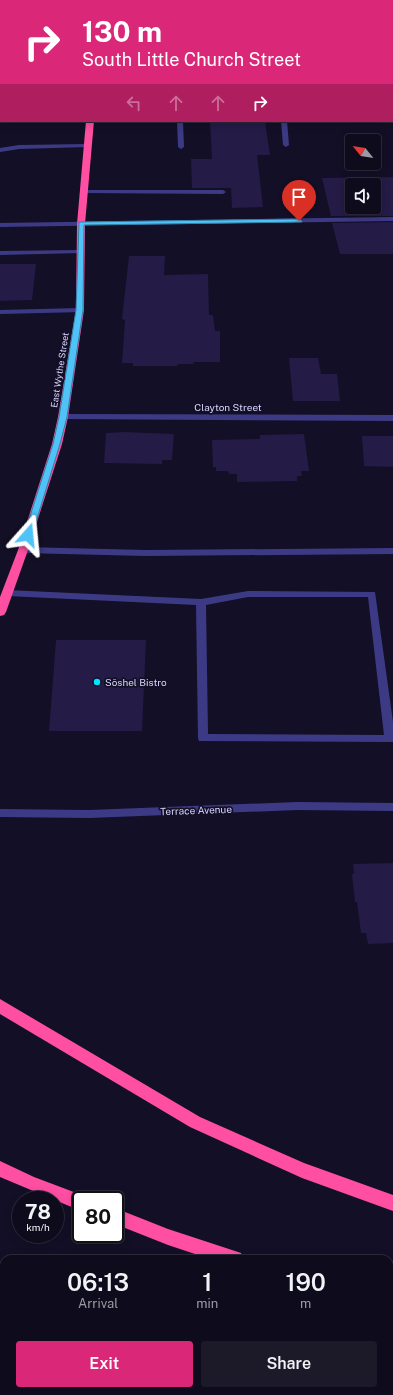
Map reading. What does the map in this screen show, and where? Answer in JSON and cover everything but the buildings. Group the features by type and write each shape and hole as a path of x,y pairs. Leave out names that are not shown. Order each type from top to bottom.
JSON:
{"highway":[{"name":"East Wythe Street","path":"0,612 23,550 57,444 63,417 80,310 81,224 90,122"},
{"path":"0,1006 195,1122 302,1170 393,1203"},
{"path":"0,1168 30,1183 72,1199"},
{"path":"124,1219 223,1255"}],"street":[{"path":"180,122 181,147"},
{"path":"284,122 286,145"},
{"path":"0,150 19,147 87,146"},
{"path":"84,192 223,192"},
{"path":"0,225 393,219"},
{"path":"0,253 80,252"},
{"path":"0,312 80,310"},
{"name":"Clayton Street","path":"63,417 393,418"},
{"path":"23,550 146,553 393,551"},
{"path":"7,593 201,602 248,594 372,594 390,739 203,738 201,602"},
{"name":"Terrace Avenue","path":"0,813 89,814 297,806 393,807"}],"place":[{"name":"Sōshel Bistro","path":"97,682"}],"route":[{"path":"28,535 57,444 77,335 80,310 81,224 299,221"}]}
